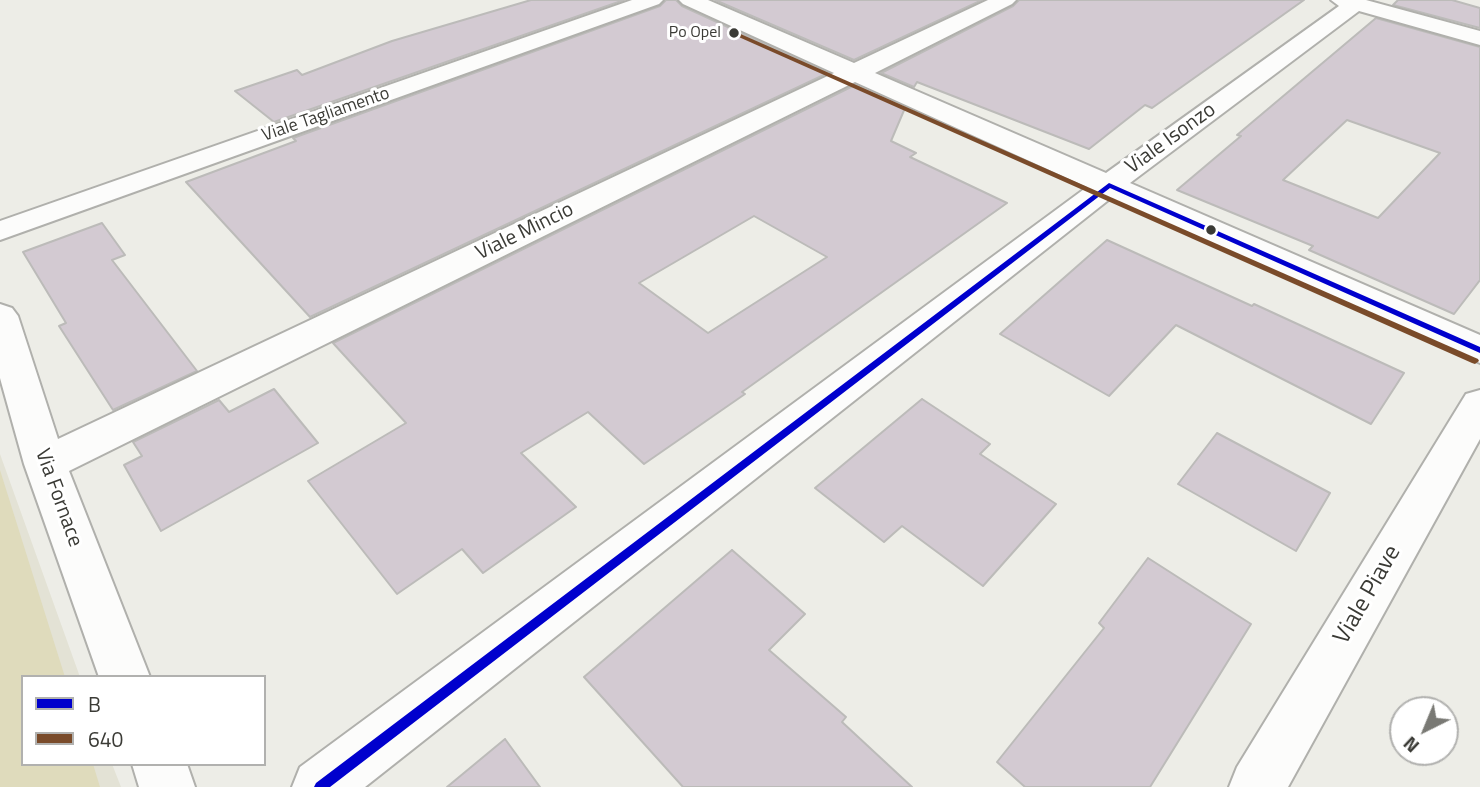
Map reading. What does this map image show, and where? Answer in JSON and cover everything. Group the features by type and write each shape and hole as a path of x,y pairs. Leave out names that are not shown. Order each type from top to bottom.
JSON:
{"street":[{"name":"Viale Tagliamento","path":"0,230 652,0"},
{"path":"690,0 1480,349"},
{"name":"Viale Mincio","path":"45,464 1005,0"},
{"path":"1349,2 1480,38"},
{"name":"Viale Isonzo","path":"320,787 1349,2"},
{"name":"Via Fornace","path":"0,316 45,464 124,675"},
{"name":"Viale Piave","path":"1257,787 1480,404"},
{"path":"160,766 167,787"}],"shaded area":[{"path":"0,454 79,675 21,675 21,766 113,766 121,787 0,787"},
{"path":"0,470 64,675 21,675 21,766 94,766 100,787 0,787"}],"building":[{"path":"531,0 624,0 274,122 235,91 297,70 302,75 392,41"},
{"path":"666,0 676,0 682,6 828,73 310,317 186,182 296,141 293,138 660,6"},
{"path":"715,0 982,0 854,60"},
{"path":"1019,0 1304,0 1152,108 1145,105 1089,149 917,82 914,87 881,73 1013,6"},
{"path":"1398,0 1452,0 1480,8 1480,28 1393,5"},
{"path":"1376,18 1480,47 1480,280 1454,314 1309,250 1313,246 1177,190 1241,136 1237,135","holes":["1347,120 1440,153 1378,218 1283,180"]},
{"path":"855,85 905,108 891,141 916,153 910,157 1007,203 742,392 745,394 644,464 588,412 521,453 576,507 483,573 462,549 397,594 308,481 406,423 333,343","holes":["754,216 827,257 708,333 639,283"]},
{"path":"102,223 125,255 112,260 197,371 113,410 59,326 66,323 23,252"},
{"path":"1107,240 1404,373 1371,424 1176,325 1109,396 1000,334"},
{"path":"274,389 318,443 161,531 124,465 142,456 133,442 219,400 229,412"},
{"path":"922,399 990,444 980,454 1056,504 983,586 902,526 884,542 815,488"},
{"path":"1217,433 1330,493 1296,551 1178,484"},
{"path":"732,550 805,614 769,650 846,717 842,722 912,787 683,787 584,677"},
{"path":"1148,558 1251,624 1150,787 1025,787 997,762 1104,628 1099,623"},
{"path":"505,739 540,787 447,787"}],"transit line":[{"name":"640","path":"734,33 1475,361"},
{"name":"B","path":"1109,185 1480,350"},
{"name":"B","path":"320,787 1109,185"}],"place":[{"name":"Po Opel","path":"734,33"}]}
